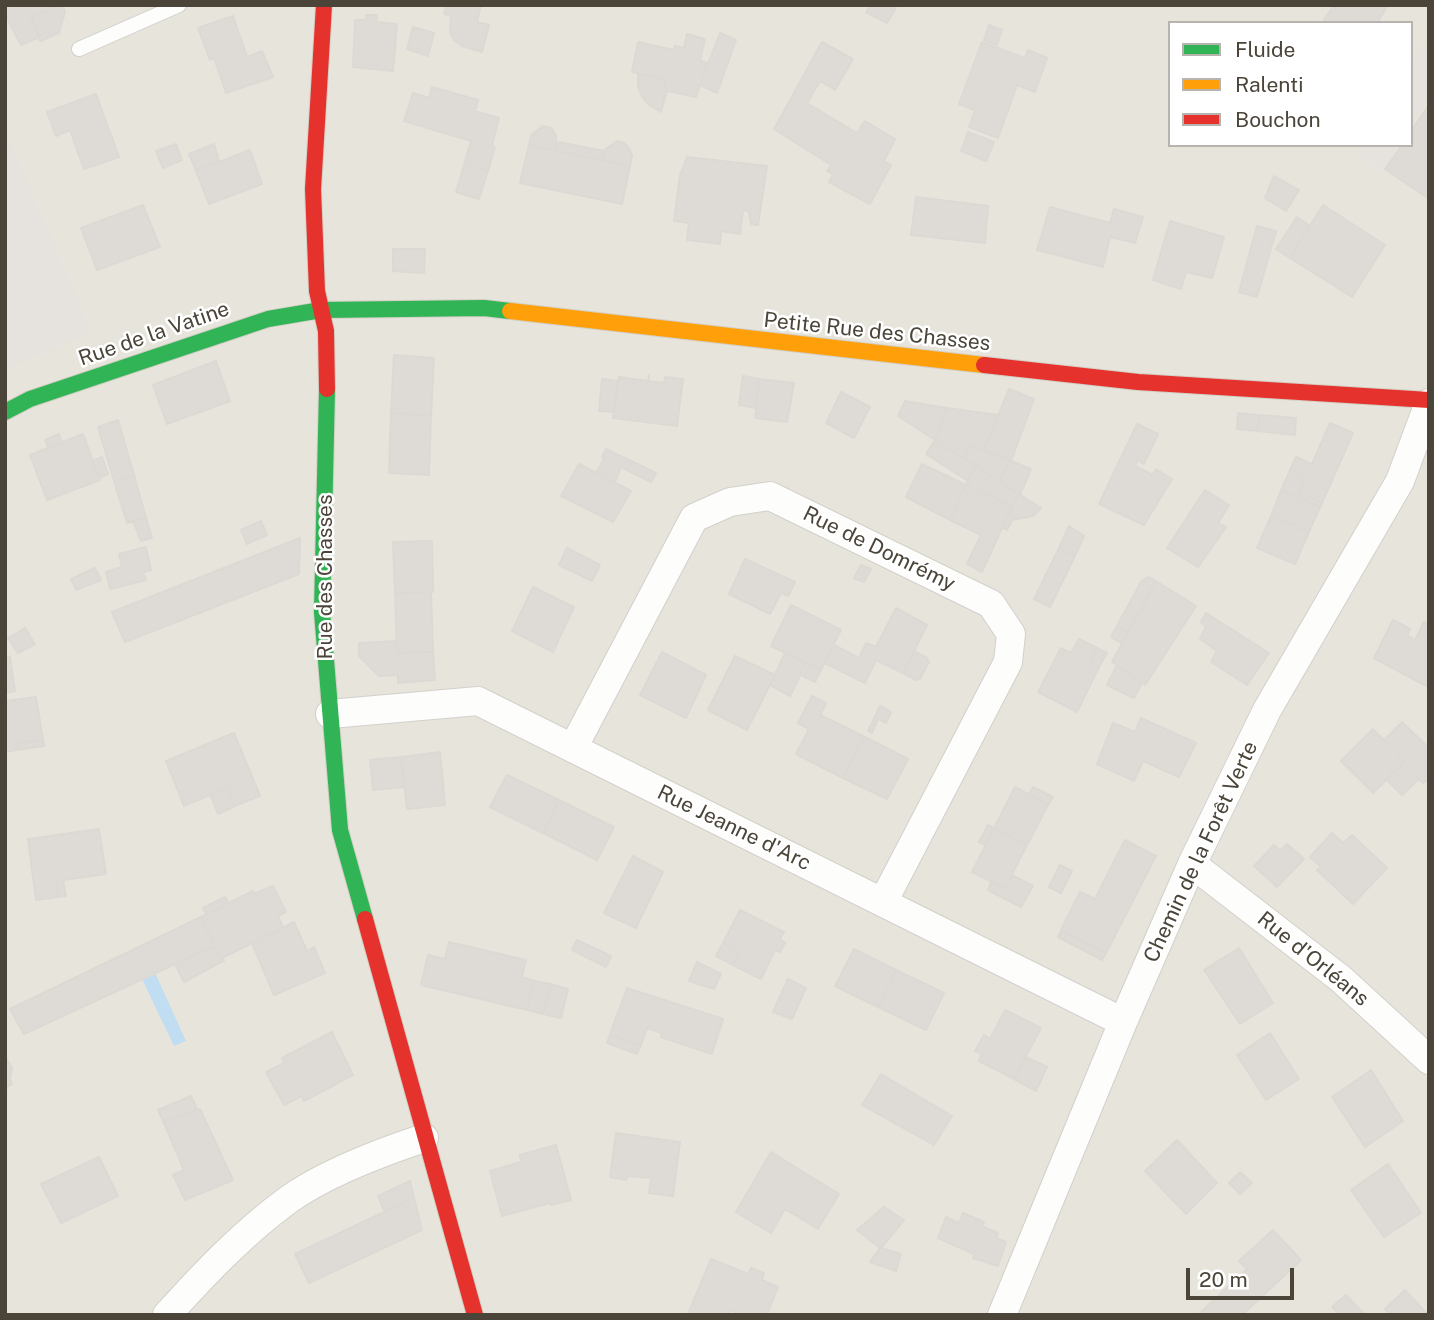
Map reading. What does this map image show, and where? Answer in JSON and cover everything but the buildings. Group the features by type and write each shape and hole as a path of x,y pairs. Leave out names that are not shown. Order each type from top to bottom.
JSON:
{"street":[{"name":"Rue des Chasses","path":"324,5 313,188 317,290 326,331 327,375 322,612 340,830 475,1315"},
{"name":"Petite Rue des Chasses","path":"321,310 484,308 1138,382 1429,401"},
{"name":"Rue de la Vatine","path":"5,412 43,394 256,323 321,310"},
{"name":"Chemin de la Forêt Verte","path":"1002,1315 1123,1022 1192,864 1267,710 1399,481 1429,401"},
{"name":"Rue de Domrémy","path":"573,748 694,519 730,502 770,496 991,604 1011,634 1008,662 883,902"},
{"name":"Rue Jeanne d'Arc","path":"330,714 478,701 1123,1022"},
{"name":"Rue d'Orléans","path":"1192,864 1340,979 1429,1060"},
{"path":"167,1315 208,1269 289,1199 379,1153 424,1138"}],"lane":[{"path":"79,49 179,5"}],"shaded area":[{"path":"5,5 1429,5 1429,1315 5,1315"},
{"path":"1429,37 1429,98 1413,122 1413,61"},
{"path":"5,129 92,333 5,369"},
{"path":"1358,147 1397,147 1382,171 1354,153"}],"water":[{"path":"155,973 186,1041 174,1046 142,979"}],"traffic: fast":[{"path":"5,412 30,399 268,319 321,310 484,308 510,311"},
{"path":"327,389 322,612 340,830 365,919"}],"traffic: slow":[{"path":"510,311 984,365"}],"traffic: jam":[{"path":"324,5 313,189 317,291 326,331 327,389"},
{"path":"984,365 1138,382 1429,400"},
{"path":"365,919 475,1315"}]}
